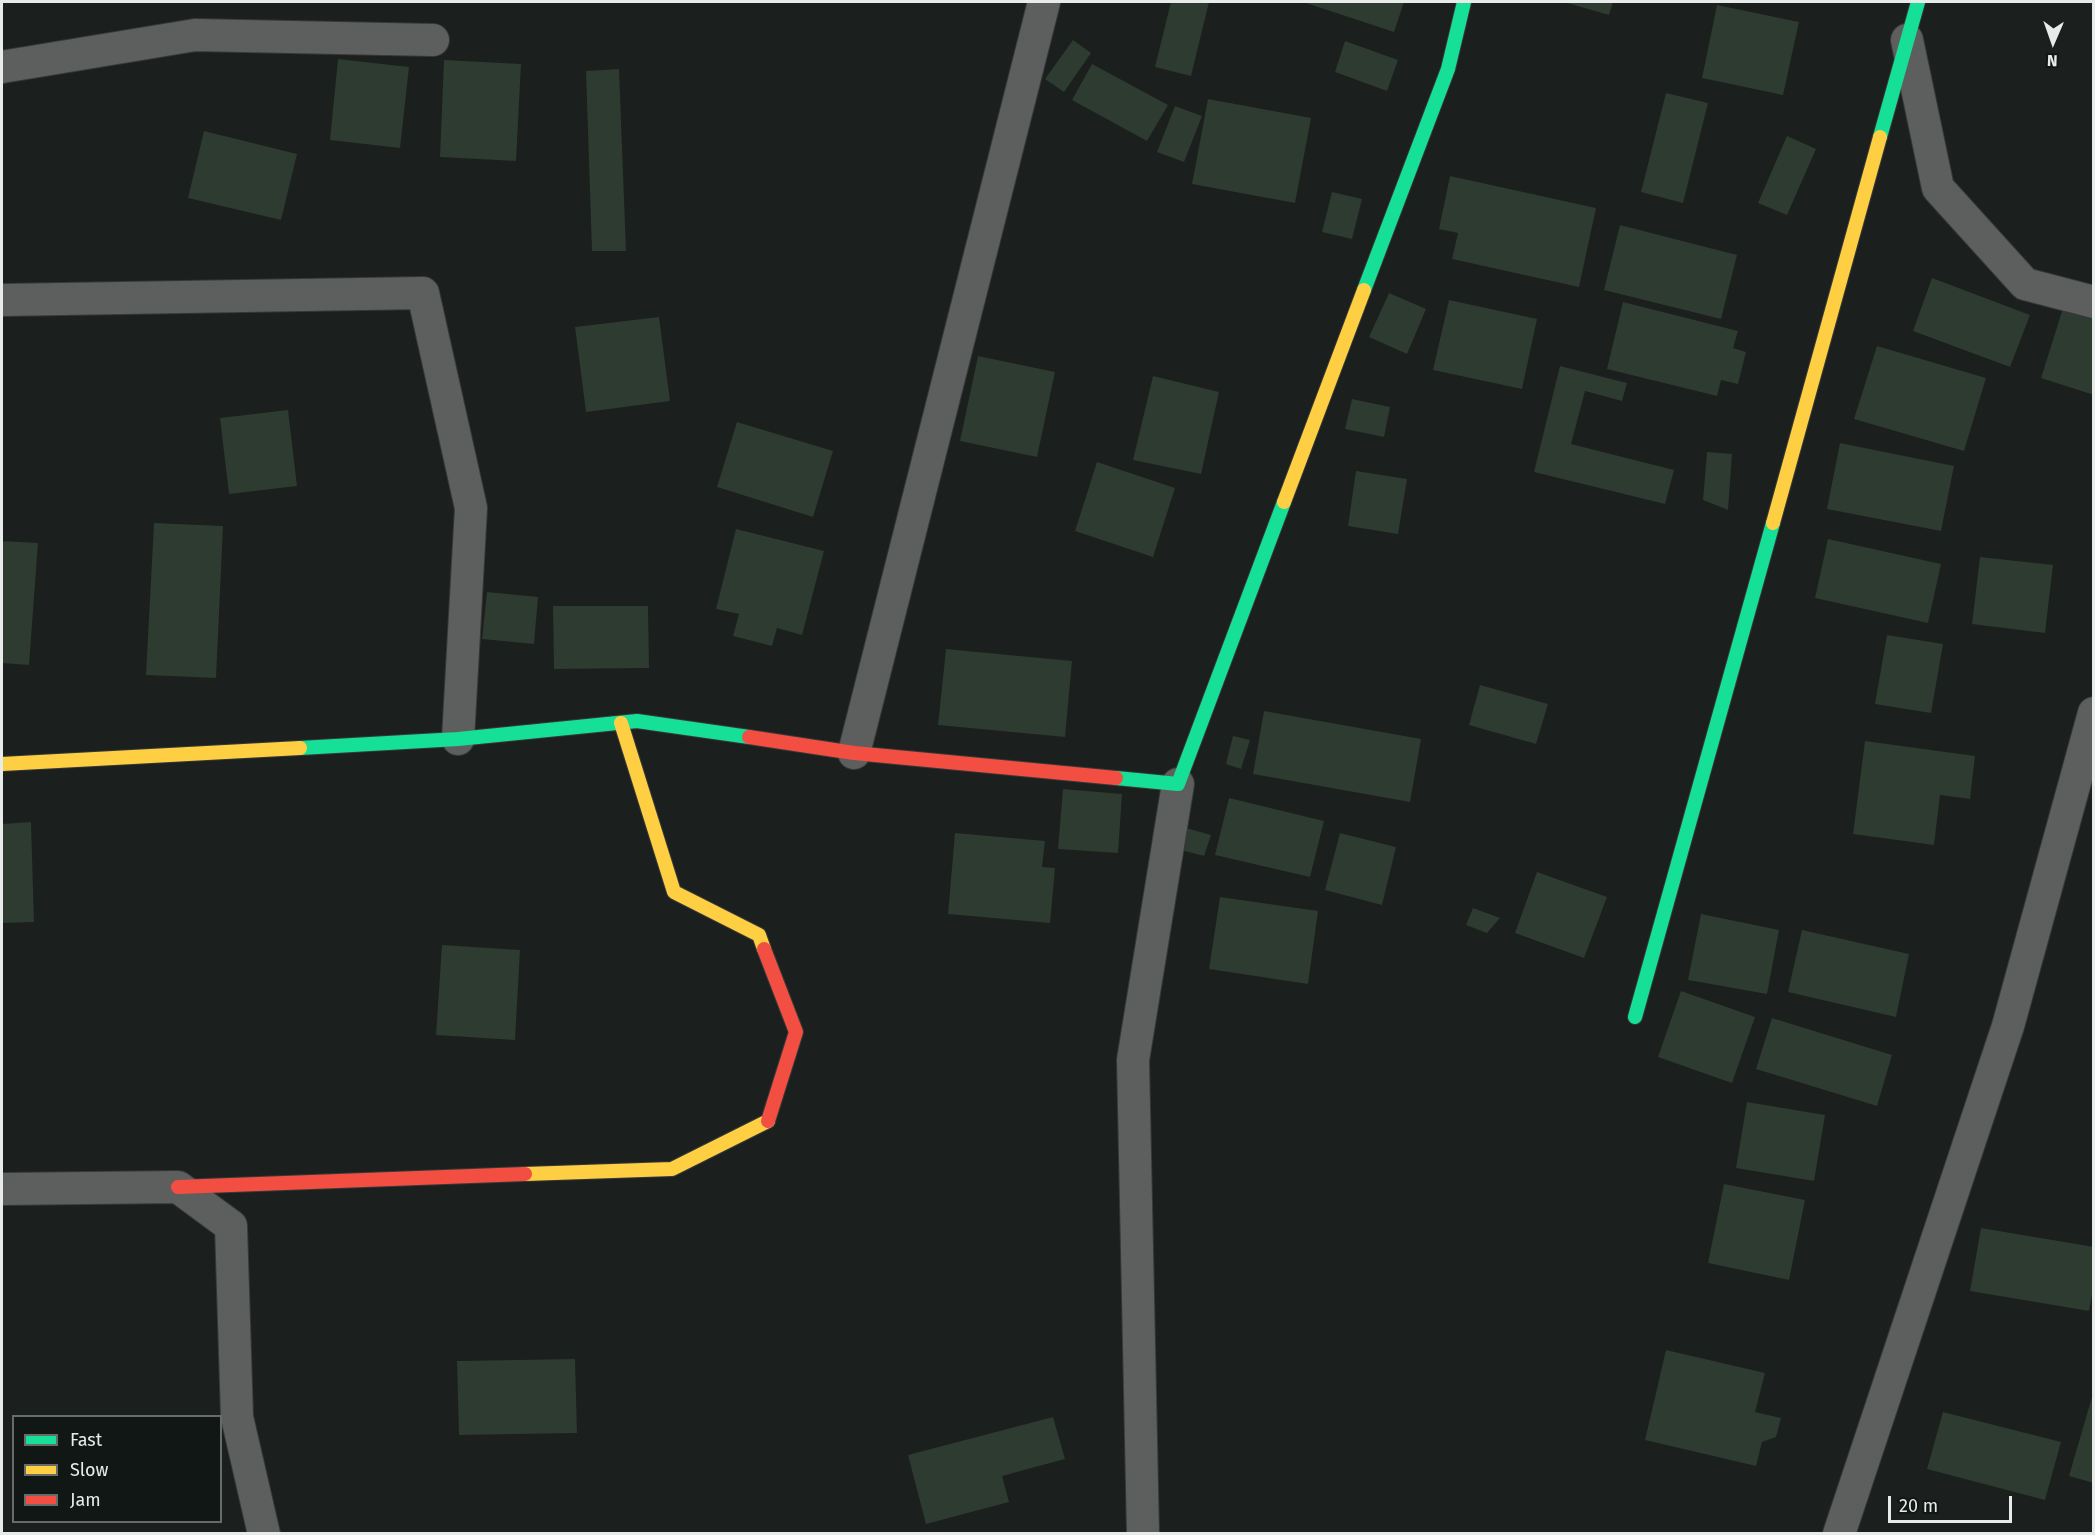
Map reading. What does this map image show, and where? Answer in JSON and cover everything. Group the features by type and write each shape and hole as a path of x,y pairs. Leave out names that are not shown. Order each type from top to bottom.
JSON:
{"street":[{"path":"854,753 1044,2"},
{"path":"1143,1533 1133,1060 1178,784 1448,69 1464,2"},
{"path":"1635,1017 1918,2"},
{"path":"2,67 195,34 434,40"},
{"path":"1907,40 1938,188 2025,284 2094,302"},
{"path":"2,300 423,293 471,508 458,739"},
{"path":"1839,1533 2008,1026 2094,713"},
{"path":"2,764 458,739 637,721 854,753 1178,784"},
{"path":"2,1189 178,1188 672,1169 769,1120 795,1032 759,934 674,892 621,723"},
{"path":"178,1188 231,1227 237,1417 264,1533"}],"building":[{"path":"1171,2 1209,2 1191,76 1155,67"},
{"path":"1303,2 1404,2 1394,32"},
{"path":"1564,2 1613,2 1609,15"},
{"path":"1717,5 1799,22 1783,95 1702,78"},
{"path":"1073,40 1091,53 1064,92 1045,79"},
{"path":"1345,41 1398,60 1387,91 1335,72"},
{"path":"338,59 409,67 400,148 330,140"},
{"path":"444,60 521,64 516,161 440,157"},
{"path":"1092,64 1168,105 1147,141 1072,100"},
{"path":"619,69 626,251 592,251 586,71"},
{"path":"1666,93 1708,103 1683,203 1641,192"},
{"path":"1208,99 1311,118 1295,203 1192,184"},
{"path":"1175,106 1202,116 1184,162 1157,152"},
{"path":"204,131 297,154 281,220 188,198"},
{"path":"1787,136 1816,149 1787,215 1758,203"},
{"path":"1450,176 1596,208 1579,287 1452,259 1458,233 1439,229"},
{"path":"1332,192 1362,199 1352,239 1322,232"},
{"path":"1620,225 1737,255 1721,319 1604,290"},
{"path":"1932,278 2030,315 2010,367 1913,331"},
{"path":"1389,293 1426,309 1407,354 1369,337"},
{"path":"1449,300 1537,319 1522,389 1433,370"},
{"path":"1623,302 1738,331 1733,348 1746,352 1738,384 1721,380 1717,396 1607,369"},
{"path":"2065,302 2094,311 2094,395 2041,378"},
{"path":"659,317 670,401 586,412 575,327"},
{"path":"1877,346 1986,378 1964,451 1854,419"},
{"path":"978,356 1055,372 1037,457 960,441"},
{"path":"1560,366 1627,383 1622,401 1585,391 1571,444 1674,470 1665,504 1534,472"},
{"path":"1153,376 1219,392 1201,474 1133,460"},
{"path":"1352,399 1390,407 1384,437 1345,429"},
{"path":"288,410 297,486 229,494 220,418"},
{"path":"737,422 833,451 813,517 717,487"},
{"path":"1840,443 1954,466 1941,531 1827,509"},
{"path":"1707,452 1732,454 1728,510 1703,500"},
{"path":"1097,462 1175,488 1153,557 1075,531"},
{"path":"1356,471 1407,479 1398,534 1348,526"},
{"path":"154,523 223,526 216,678 146,675"},
{"path":"736,529 824,551 802,635 777,628 772,646 733,636 739,614 716,609"},
{"path":"1828,539 1941,564 1928,623 1815,598"},
{"path":"2,541 38,543 29,665 2,663"},
{"path":"1980,557 2053,565 2045,633 1972,624"},
{"path":"487,592 538,597 534,644 482,639"},
{"path":"553,606 648,606 649,668 554,669"},
{"path":"1887,635 1943,644 1931,713 1875,704"},
{"path":"946,649 1072,661 1065,737 938,725"},
{"path":"1480,685 1548,704 1536,744 1469,725"},
{"path":"1264,711 1421,739 1410,802 1253,774"},
{"path":"1233,736 1250,740 1241,769 1226,764"},
{"path":"1865,741 1975,756 1970,799 1940,795 1934,845 1853,834"},
{"path":"1063,789 1122,794 1118,853 1058,849"},
{"path":"1229,798 1324,821 1310,877 1215,855"},
{"path":"31,822 34,922 2,923 2,824"},
{"path":"1186,828 1211,835 1204,856 1181,850"},
{"path":"955,833 1045,841 1042,867 1055,868 1050,923 948,914"},
{"path":"1340,833 1396,847 1382,905 1325,890"},
{"path":"1537,872 1607,897 1584,958 1515,933"},
{"path":"1220,897 1318,911 1308,984 1209,969"},
{"path":"1473,908 1500,918 1487,933 1466,925"},
{"path":"1701,914 1779,930 1767,994 1688,980"},
{"path":"1802,930 1909,954 1896,1017 1788,992"},
{"path":"442,945 520,950 515,1040 436,1035"},
{"path":"1681,991 1755,1017 1732,1083 1658,1057"},
{"path":"1772,1018 1892,1055 1877,1106 1756,1069"},
{"path":"1747,1102 1825,1115 1814,1181 1736,1168"},
{"path":"1724,1184 1805,1200 1789,1280 1708,1263"},
{"path":"1981,1228 2094,1247 2094,1285 2089,1311 1970,1291"},
{"path":"1666,1350 1765,1373 1755,1412 1781,1418 1776,1437 1762,1442 1756,1466 1645,1440"},
{"path":"575,1359 577,1433 459,1435 457,1361"},
{"path":"2094,1390 2094,1483 2069,1476"},
{"path":"1943,1412 2061,1442 2045,1500 1927,1469"},
{"path":"1053,1417 1065,1459 1002,1476 1009,1502 926,1524 908,1455"}],"traffic: fast":[{"path":"1364,290 1448,69 1464,2"},
{"path":"1880,137 1918,2"},
{"path":"1116,778 1178,784 1284,502"},
{"path":"1635,1017 1773,523"},
{"path":"300,748 458,739 637,721 749,737"}],"traffic: slow":[{"path":"1773,523 1880,137"},
{"path":"1284,502 1364,290"},
{"path":"621,723 674,892 759,935 764,949"},
{"path":"2,764 300,748"},
{"path":"525,1174 672,1169 768,1121"}],"traffic: jam":[{"path":"749,737 854,753 1116,778"},
{"path":"764,949 796,1032 768,1121"},
{"path":"178,1187 525,1174"}]}
